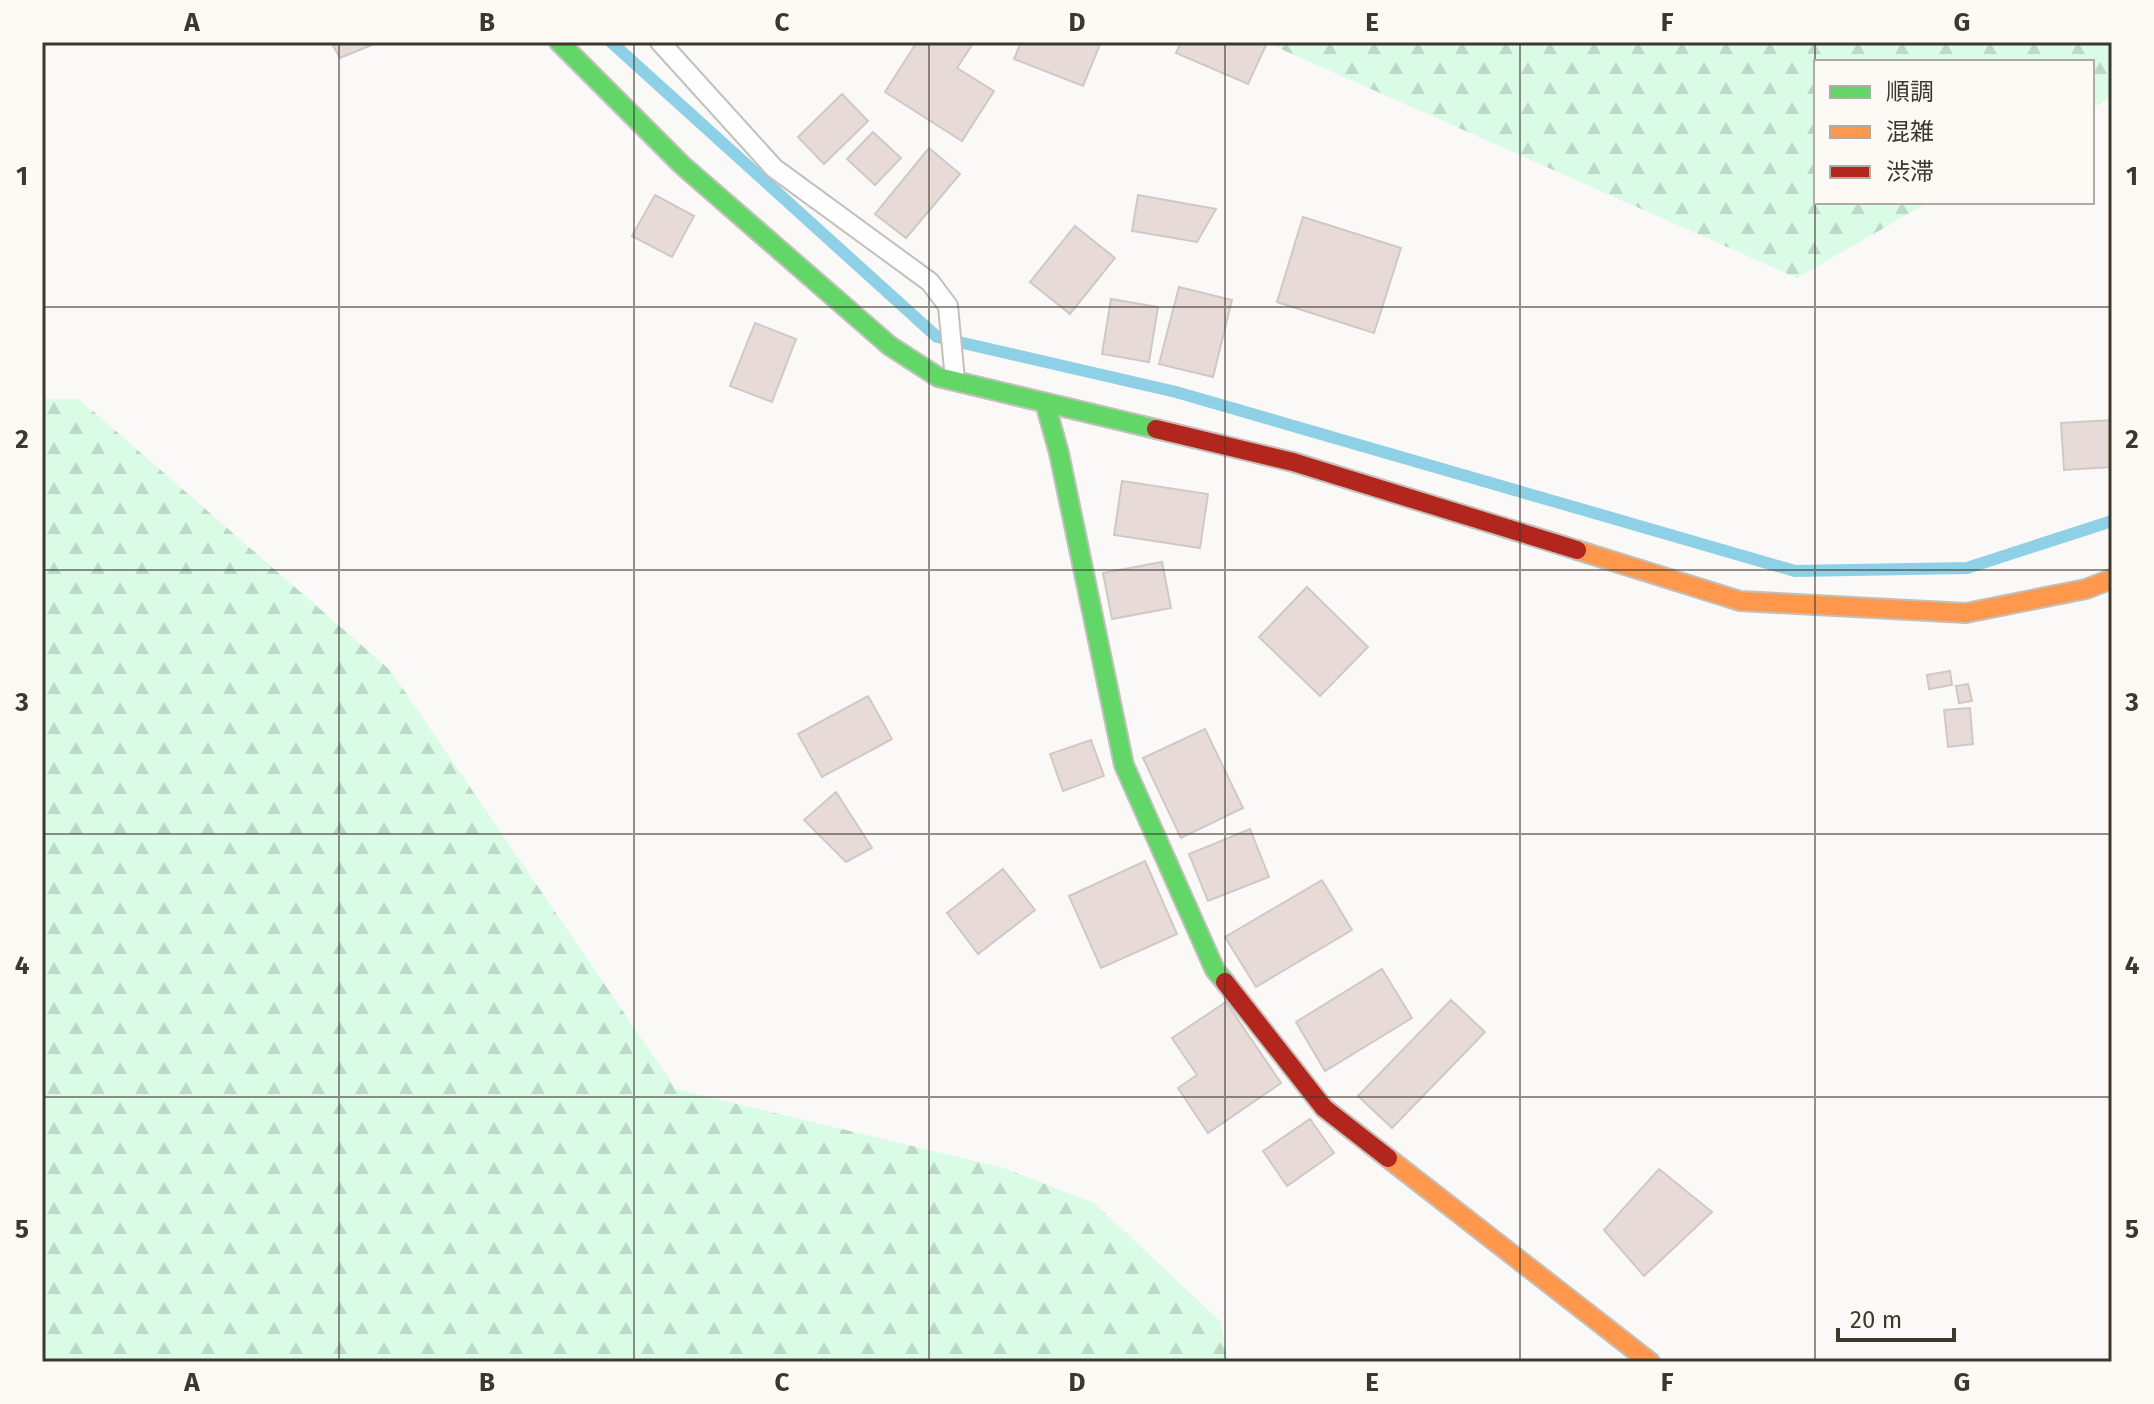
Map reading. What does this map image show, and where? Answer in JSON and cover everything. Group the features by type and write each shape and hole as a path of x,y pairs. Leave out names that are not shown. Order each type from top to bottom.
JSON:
{"street":[{"path":"559,42 682,165 890,346 938,377 1293,462 1740,601 1966,613 2086,589 2112,579"},
{"path":"1045,403 1059,453 1124,765 1215,970 1324,1108 1650,1362"}],"lane":[{"path":"660,42 774,168 930,282 948,306 955,380"}],"green space":[{"path":"1265,42 2112,42 2112,96 2094,107 2094,60 1814,60 1814,204 1926,204 1797,278"},
{"path":"42,399 79,399 390,670 676,1089 1004,1168 1094,1203 1221,1322 1228,1362 42,1362"}],"building":[{"path":"331,42 379,42 340,58"},
{"path":"917,42 974,42 957,68 994,91 962,141 885,92"},
{"path":"1021,42 1101,42 1083,86 1014,59"},
{"path":"1181,42 1267,43 1248,84 1176,53"},
{"path":"842,94 868,121 824,164 798,137"},
{"path":"873,132 901,158 875,185 847,159"},
{"path":"929,148 960,174 906,238 875,214"},
{"path":"655,195 694,216 672,257 632,236"},
{"path":"1138,195 1216,209 1197,242 1132,231"},
{"path":"1303,217 1401,248 1374,333 1277,302"},
{"path":"1075,226 1115,258 1070,314 1030,282"},
{"path":"1179,287 1232,300 1213,377 1159,364"},
{"path":"1111,299 1158,307 1149,362 1102,354"},
{"path":"755,323 796,339 772,402 730,386"},
{"path":"2112,420 2112,467 2064,470 2061,423"},
{"path":"1122,481 1208,494 1200,548 1114,535"},
{"path":"1162,562 1171,608 1112,619 1103,573"},
{"path":"1307,587 1368,647 1320,696 1259,637"},
{"path":"1950,671 1952,685 1929,689 1927,675"},
{"path":"1968,684 1972,701 1959,703 1956,686"},
{"path":"868,696 892,739 822,777 798,734"},
{"path":"1970,708 1973,744 1948,747 1944,710"},
{"path":"1205,729 1243,808 1181,838 1143,758"},
{"path":"1091,740 1104,776 1063,791 1050,754"},
{"path":"836,792 872,848 846,862 804,820"},
{"path":"1250,829 1269,877 1208,901 1189,854"},
{"path":"1145,861 1177,934 1101,968 1069,896"},
{"path":"1003,869 1035,910 978,954 947,913"},
{"path":"1322,880 1352,930 1256,987 1225,937"},
{"path":"1382,969 1412,1018 1325,1071 1296,1022"},
{"path":"1451,1000 1485,1032 1392,1128 1358,1096"},
{"path":"1226,1002 1281,1083 1208,1133 1178,1088 1197,1075 1172,1038"},
{"path":"1310,1119 1334,1153 1287,1186 1263,1151"},
{"path":"1659,1169 1712,1212 1644,1276 1604,1230"}],"waterway":[{"path":"611,42 937,337 1176,392 1795,571 1967,568 2112,521"}],"traffic: fast":[{"path":"559,42 682,165 890,346 938,377 1156,429"},
{"path":"1045,403 1059,453 1124,765 1215,970 1225,982"}],"traffic: slow":[{"path":"1577,550 1740,601 1966,613 2086,589 2112,579"},
{"path":"1388,1158 1650,1362"}],"traffic: jam":[{"path":"1156,429 1293,462 1577,550"},
{"path":"1225,982 1324,1108 1388,1158"}]}
